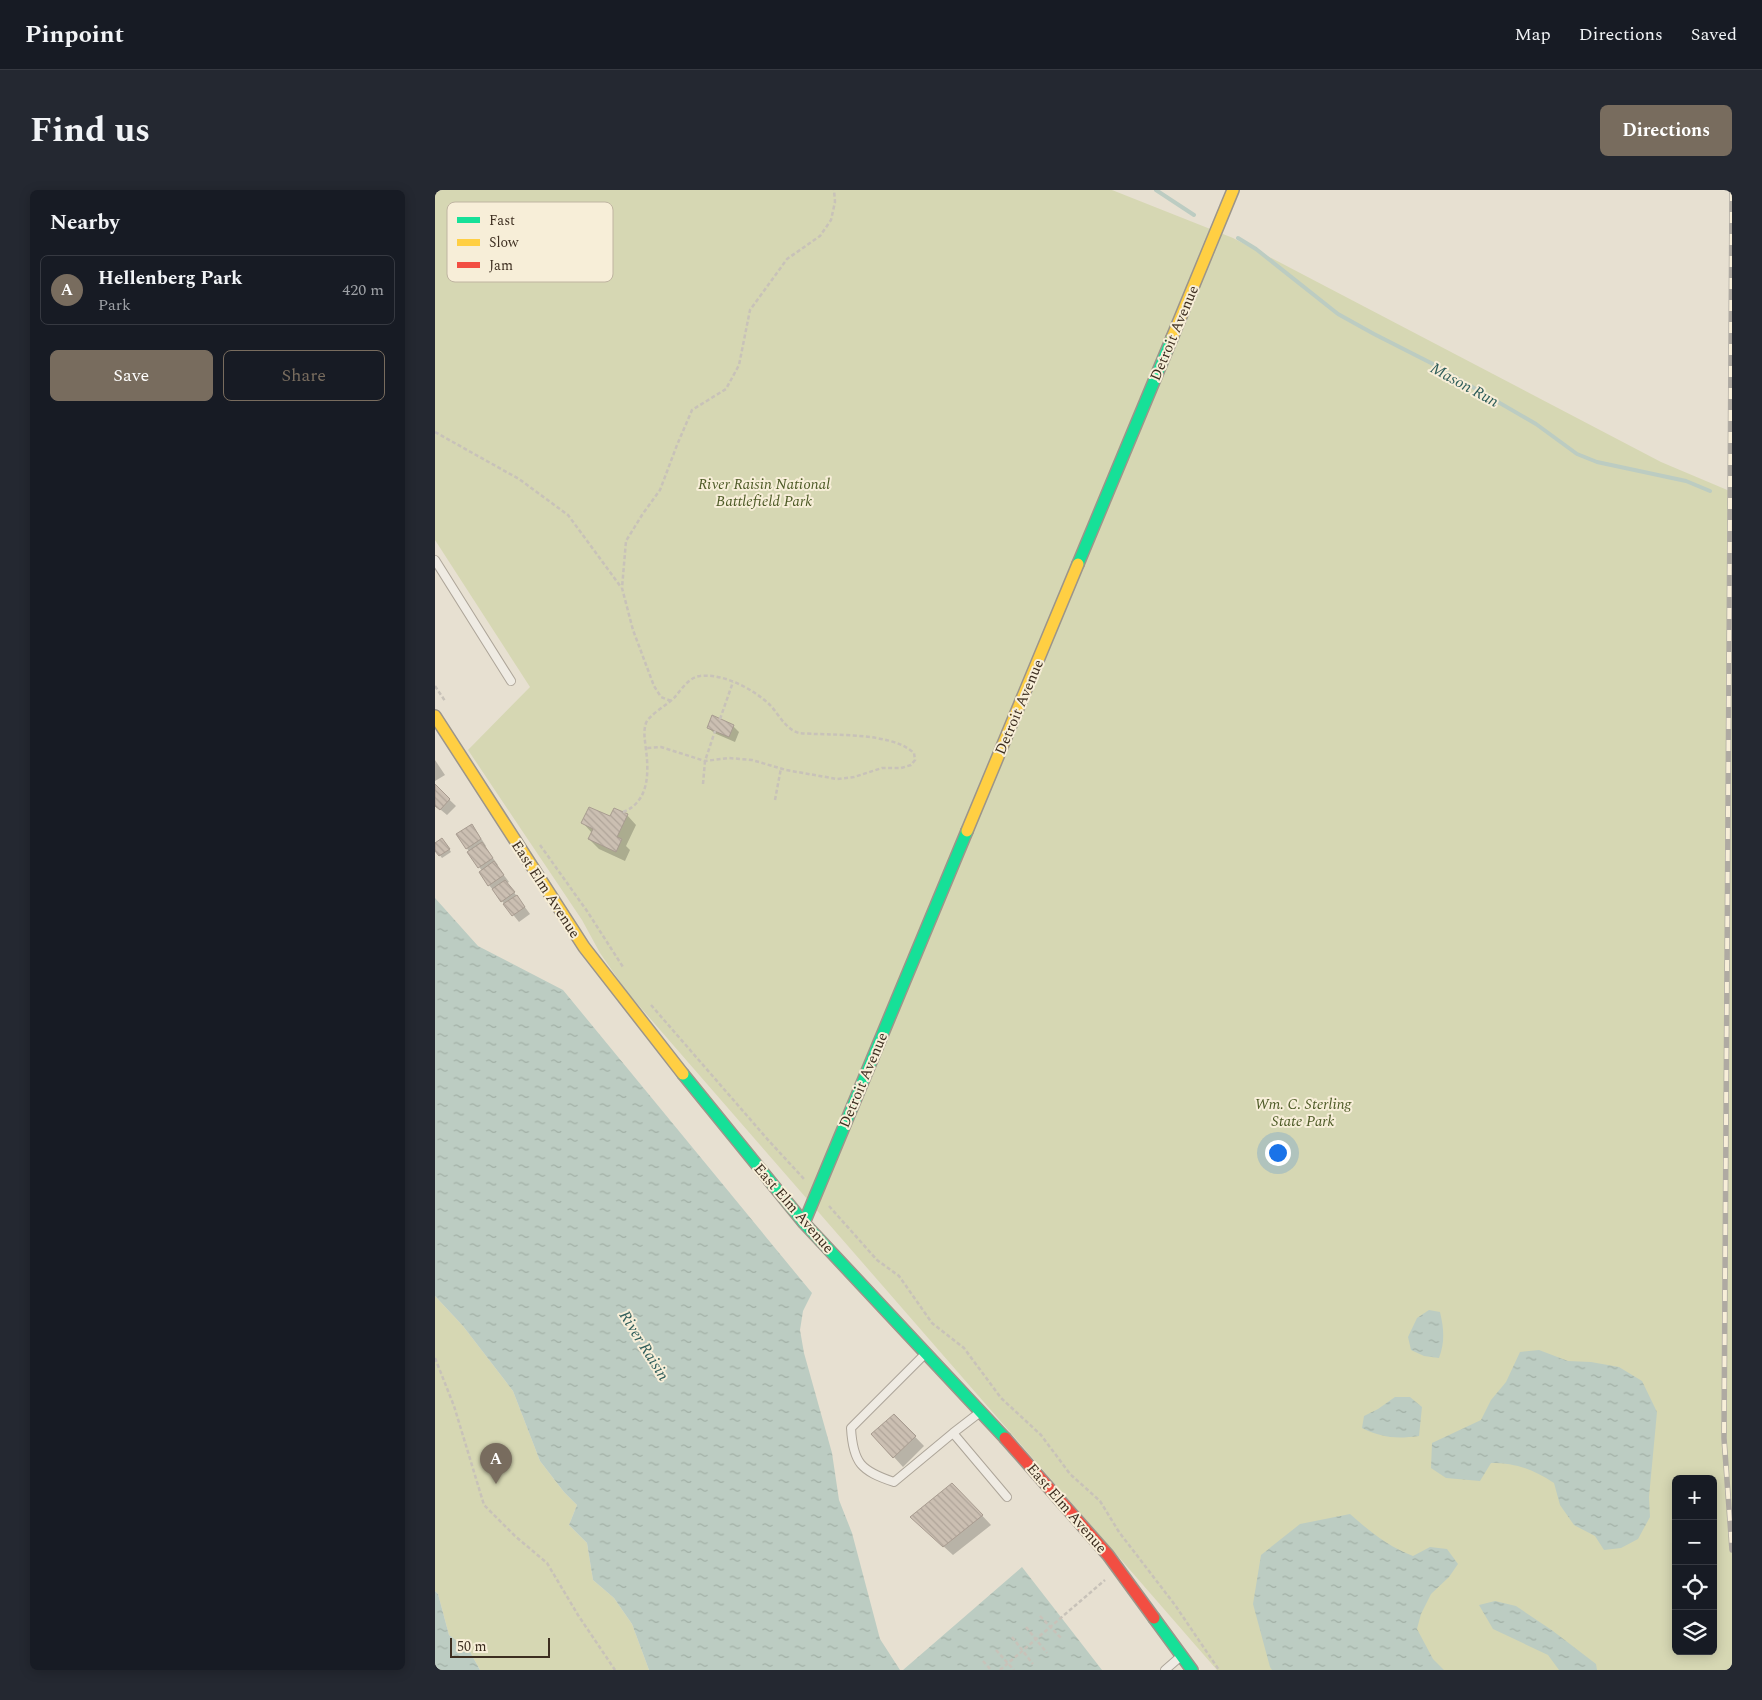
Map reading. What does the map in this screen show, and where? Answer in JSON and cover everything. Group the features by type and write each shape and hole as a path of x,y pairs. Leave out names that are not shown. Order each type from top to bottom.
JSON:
{"main road":[{"name":"Detroit Avenue","path":"804,1223 1233,190"},
{"name":"East Elm Avenue","path":"435,716 583,947 650,1034 804,1223 980,1411 1081,1523 1119,1570 1192,1670"}],"lane":[{"path":"435,560 511,681"},
{"path":"926,1353 851,1428 852,1444 860,1466 873,1475 894,1482 980,1411"},
{"path":"953,1433 1007,1497"},
{"path":"1165,1670 1182,1656"}],"path":[{"path":"671,701 661,697 654,686 633,630 622,588 626,542 660,490 692,410 726,389 739,365 750,310 787,259 820,236 831,220 835,202 834,190"},
{"path":"435,432 519,479 568,515 622,588"},
{"path":"623,812 637,804 644,793 647,766 644,728 647,720 671,701 693,678 708,676 744,686 769,705 792,731 799,734 864,737 898,743 914,753 915,760 911,765 901,768 882,768 854,777 837,778 781,768 769,763 742,758 705,761 661,747 646,748"},
{"path":"720,719 733,682"},
{"path":"703,784 705,761 715,731"},
{"path":"775,800 781,768"},
{"path":"435,1358 454,1406 484,1505 515,1536 547,1563 578,1615 615,1670"},
{"path":"1000,1670 1051,1628 1085,1596 1119,1570"},
{"path":"1040,1616 1061,1638"},
{"path":"1026,1627 1047,1653"},
{"path":"1011,1638 1033,1664"},
{"path":"996,1650 1015,1670"},
{"path":"983,1661 991,1670"}],"green space":[{"name":"Wm. C. Sterling State Park","path":"435,190 1112,190 1233,238 1661,462 1732,492 1732,1670 1217,1670 627,992 600,953 582,920 468,750 530,687 435,540"},
{"path":"435,1296 463,1326 513,1391 540,1461 564,1492 577,1505 569,1525 587,1543 593,1580 614,1598 632,1624 649,1670 480,1670 469,1650 449,1635 438,1594 435,1591"}],"water":[{"name":"River Raisin","path":"435,898 478,946 563,990 812,1293 803,1311 800,1330 804,1353 832,1453 839,1500 852,1533 880,1639 900,1670 649,1670 632,1624 614,1598 593,1580 587,1543 569,1525 577,1505 564,1492 540,1461 513,1391 463,1326 435,1296"},
{"path":"1429,1310 1440,1312 1443,1341 1439,1358 1424,1356 1411,1350 1408,1337 1417,1318"},
{"path":"1539,1350 1568,1361 1591,1362 1619,1367 1642,1381 1657,1412 1649,1497 1650,1517 1638,1539 1621,1548 1604,1550 1595,1536 1574,1525 1560,1505 1554,1483 1531,1471 1508,1464 1491,1463 1480,1481 1446,1478 1431,1468 1432,1443 1481,1420 1491,1400 1506,1382 1520,1352"},
{"path":"1395,1397 1410,1397 1422,1407 1419,1436 1390,1437 1362,1428 1364,1416"},
{"path":"1350,1514 1380,1538 1404,1552 1413,1556 1430,1547 1447,1549 1458,1564 1449,1577 1431,1594 1421,1614 1417,1629 1433,1659 1444,1670 1272,1670 1270,1667 1253,1604 1261,1555 1300,1524"},
{"path":"1022,1567 1102,1670 903,1670"},
{"path":"435,1591 438,1594 449,1635 469,1650 480,1670 435,1670"},
{"path":"1495,1601 1516,1606 1553,1631 1596,1664 1597,1670 1559,1670 1548,1655 1493,1629 1479,1605"}],"building":[{"path":"712,715 734,725 729,737 707,728"},
{"path":"435,784 450,799 440,810 435,806"},
{"path":"589,807 610,816 614,808 628,814 617,837 622,839 616,852 588,839 593,829 581,823"},
{"path":"472,824 481,839 466,849 456,834"},
{"path":"442,838 450,849 439,856 435,851 435,843"},
{"path":"482,842 493,858 478,868 467,852"},
{"path":"494,861 504,875 488,886 479,872"},
{"path":"505,880 515,892 501,902 492,889"},
{"path":"517,895 525,907 512,916 503,904"},
{"path":"894,1414 916,1436 893,1458 871,1434"},
{"path":"952,1483 983,1515 943,1547 910,1517"}],"waterway":[{"name":"Mason Run","path":"1156,190 1194,215"},
{"name":"Mason Run","path":"1238,238 1256,249 1338,314 1431,363 1536,424 1577,454 1597,462 1686,481 1710,491"}],"railway":[{"path":"1732,190 1724,1438 1732,1550"}],"traffic: fast":[{"path":"1078,564 1172,338"},
{"path":"804,1223 967,831"},
{"path":"683,1074 804,1223 1005,1438"},
{"path":"1154,1618 1192,1670"}],"traffic: slow":[{"path":"1172,338 1233,190"},
{"path":"967,831 1078,564"},
{"path":"435,716 584,947 683,1074"}],"traffic: jam":[{"path":"1005,1438 1108,1555 1154,1618"}],"place":[{"name":"Hellenberg Park","path":"496,1484"}],"park label":[{"name":"River Raisin National Battlefield Park","path":"764,492"}]}
